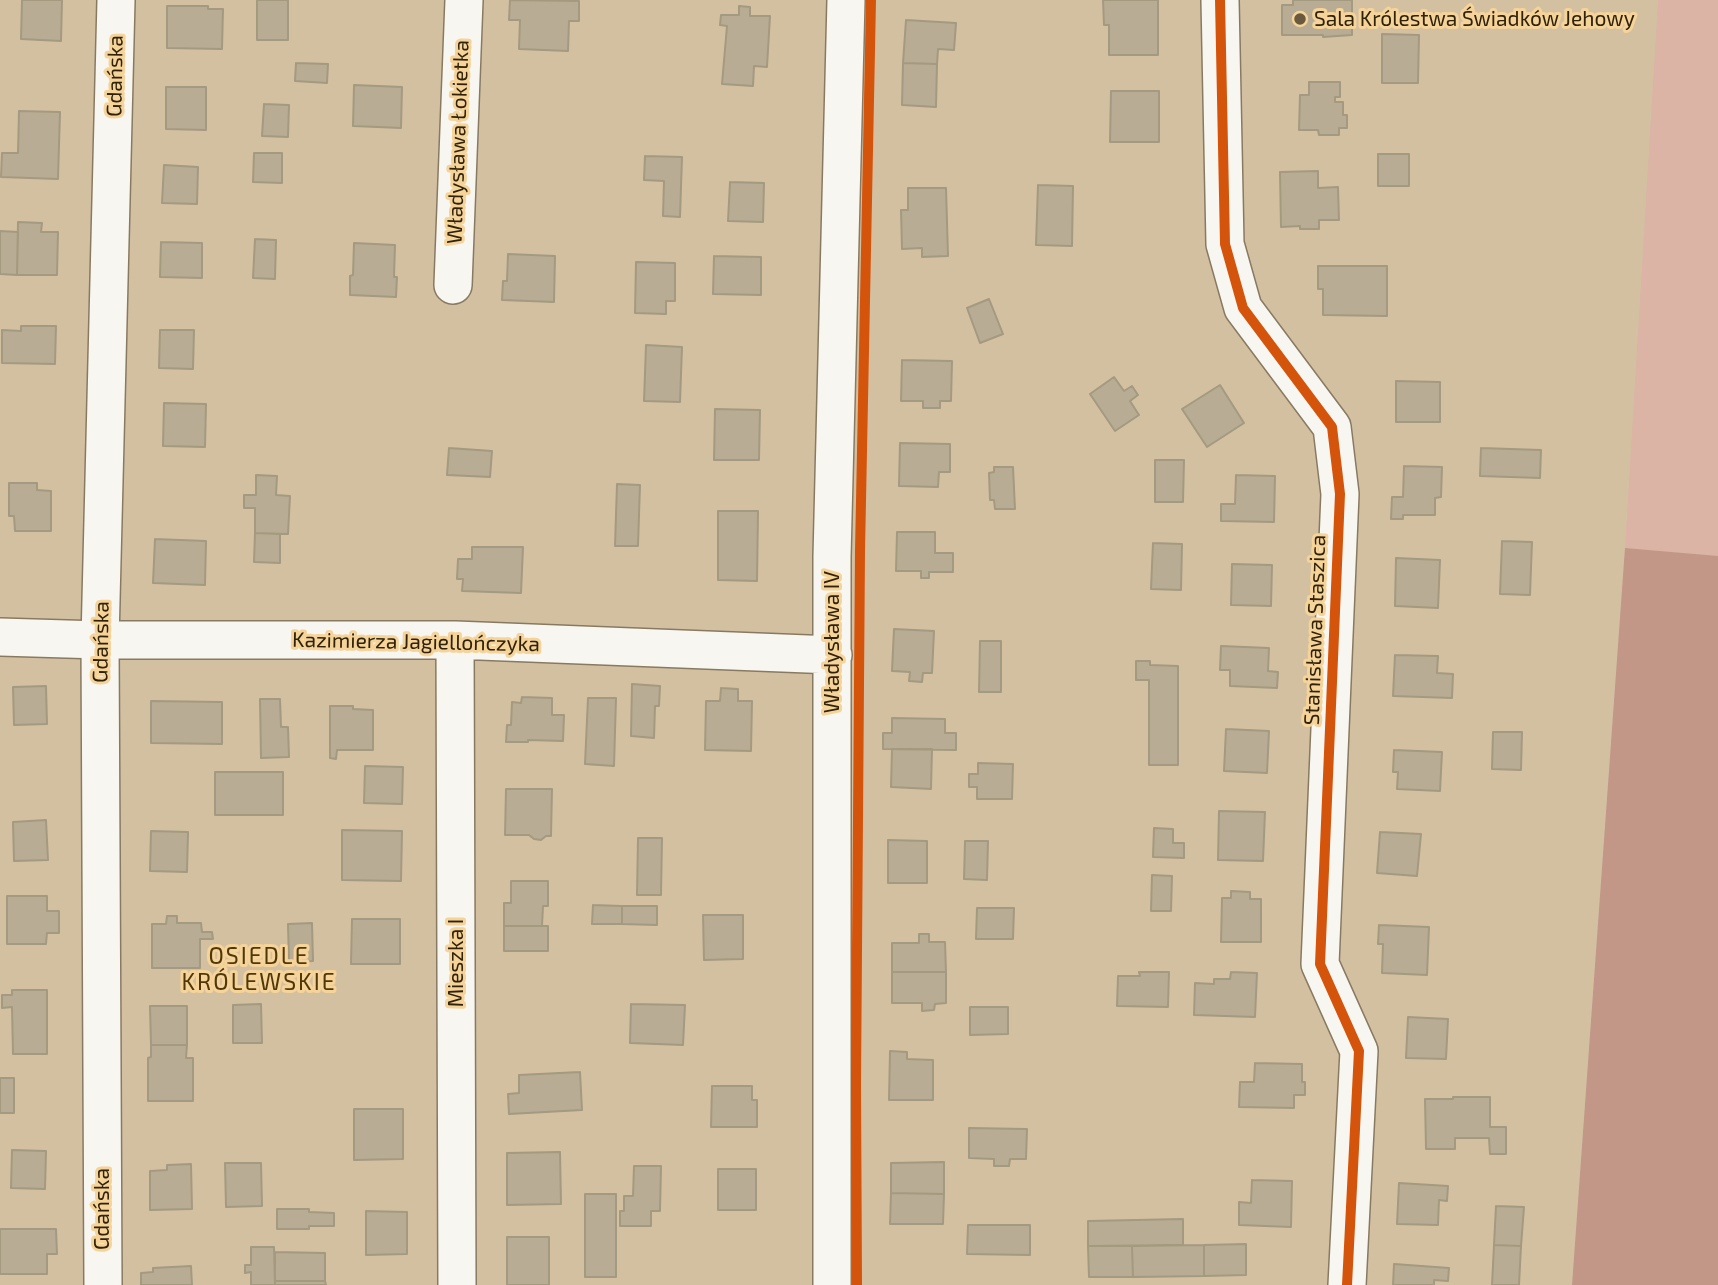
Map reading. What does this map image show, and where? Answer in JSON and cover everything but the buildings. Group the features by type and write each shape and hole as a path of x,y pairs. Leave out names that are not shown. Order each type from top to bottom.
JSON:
{"street":[{"name":"Gdańska","path":"103,1285 100,640 117,0"},
{"name":"Władysława Łokietka","path":"453,285 464,0"},
{"name":"Władysława IV","path":"832,1285 832,557 846,0"},
{"name":"Stanisława Staszica","path":"1220,0 1225,244 1243,308 1332,427 1340,494 1320,964 1359,1051 1347,1285"},
{"name":"Kazimierza Jagiellończyka","path":"0,637 100,640 456,640 833,655"},
{"name":"Mieszka I","path":"456,640 457,1285"}],"shaded area":[{"path":"1658,0 1718,0 1718,556 1625,548"},
{"path":"1625,548 1718,556 1718,1285 1572,1285"}],"cycle path":[{"path":"857,1285 860,551 871,0"},
{"path":"1220,0 1225,244 1243,308 1332,427 1340,494 1320,964 1359,1051 1347,1285"}],"place":[{"name":"Sala Królestwa Świadków Jehowy","path":"1300,19"}],"district":[{"name":"OSIEDLE KRÓLEWSKIE","path":"259,969"}]}
